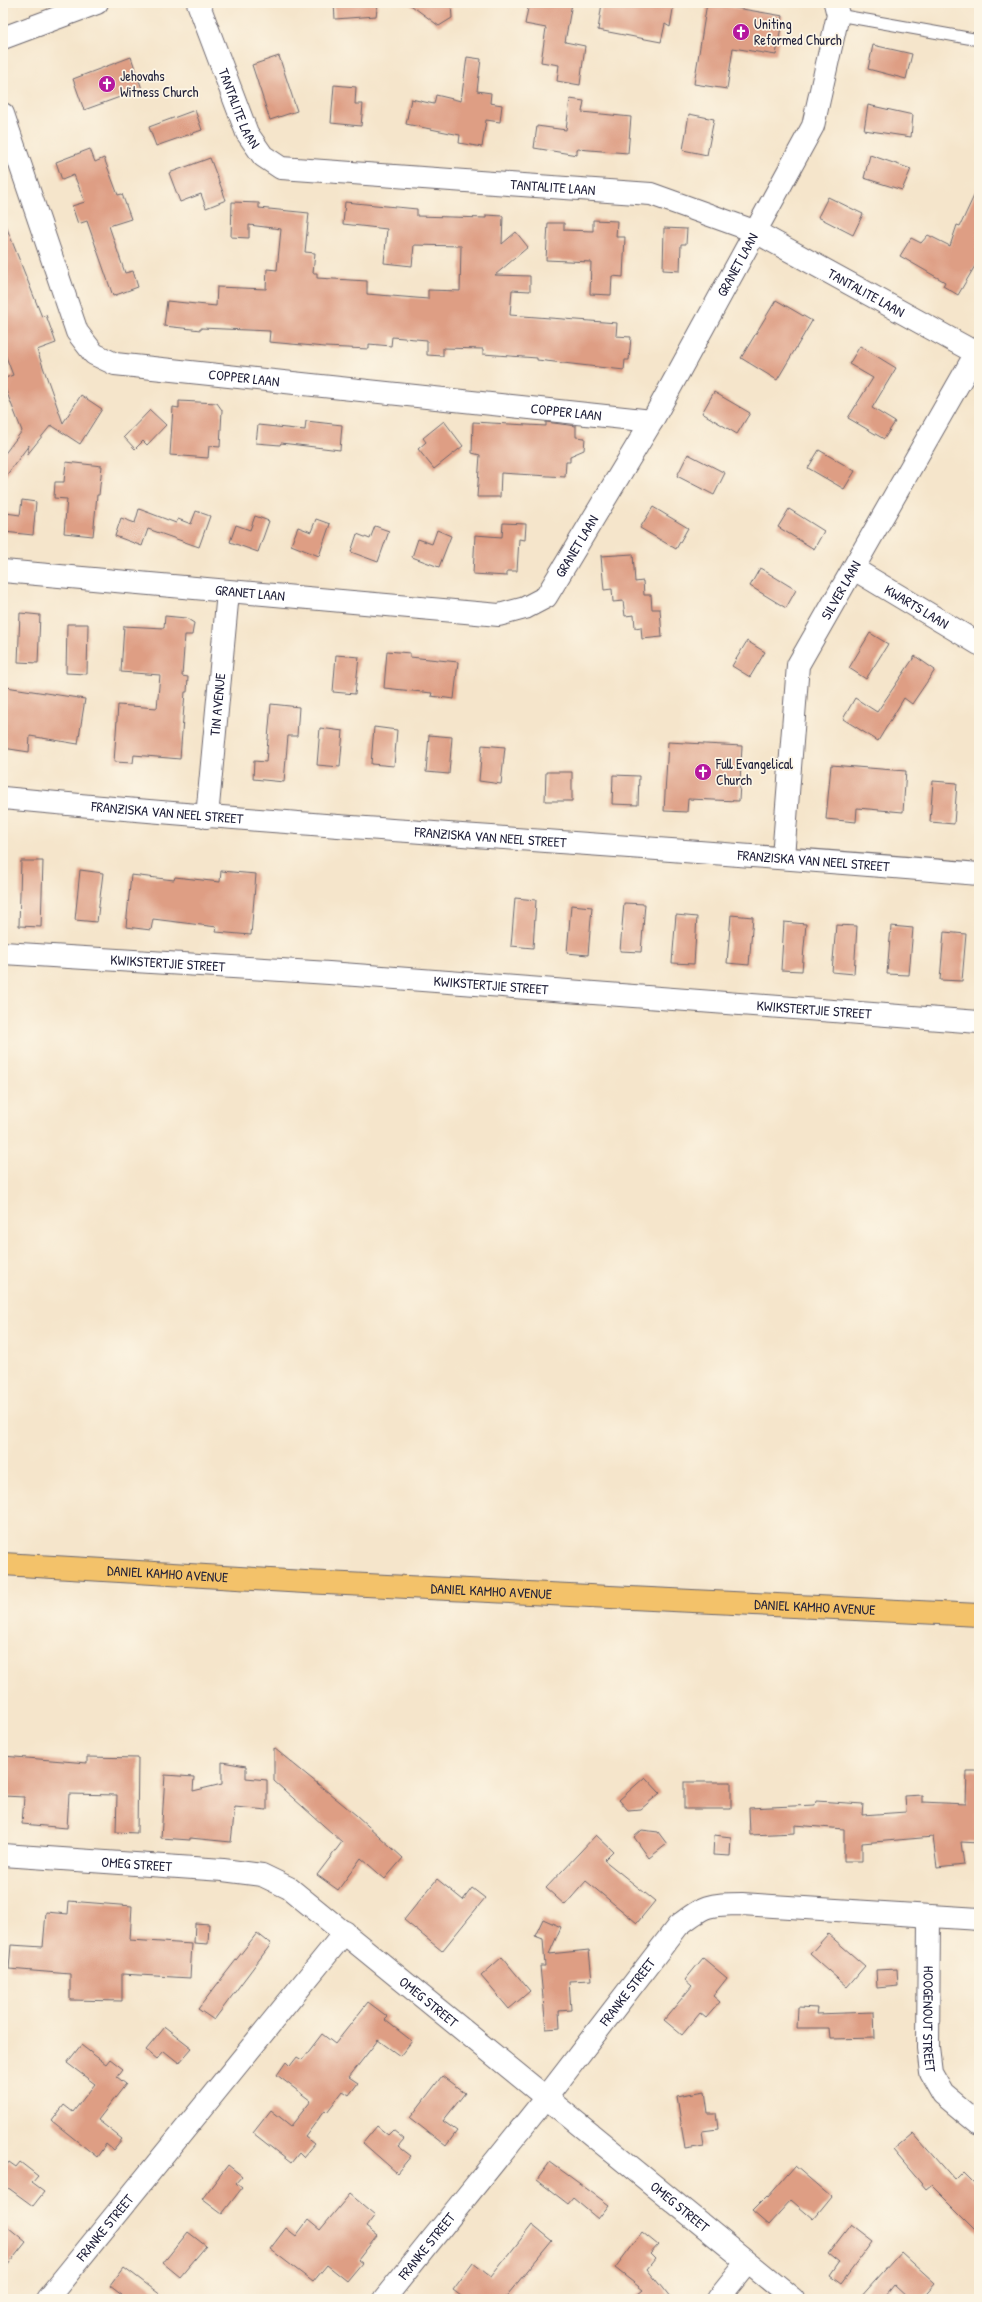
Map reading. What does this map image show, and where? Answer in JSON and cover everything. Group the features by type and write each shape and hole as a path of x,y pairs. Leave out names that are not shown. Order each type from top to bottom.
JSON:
{"main road":[{"name":"DANIEL KAMHO AVENUE","path":"3,1564 305,1582 979,1615"}],"street":[{"name":"TANTALITE LAAN","path":"198,3 247,133 263,156 282,168 651,194 754,231 977,351"},
{"path":"3,38 90,4"},
{"name":"GRANET LAAN","path":"3,571 498,615 524,608 546,598 652,421 754,231 814,126 836,9"},
{"name":"COPPER LAAN","path":"3,114 77,332 94,354 115,364 652,421"},
{"name":"SILVER LAAN","path":"783,857 798,664 854,569 977,351"},
{"name":"KWARTS LAAN","path":"854,569 979,644"},
{"name":"TIN AVENUE","path":"207,817 228,592"},
{"name":"FRANZISKA VAN NEEL STREET","path":"3,798 207,817 783,857 979,874"},
{"name":"KWIKSTERTJIE STREET","path":"3,953 329,973 979,1022"},
{"name":"OMEG STREET","path":"3,1855 223,1870 262,1875 289,1888 345,1932 545,2098 793,2299"},
{"name":"FRANKE STREET","path":"384,2299 545,2098 678,1926 699,1910 713,1904 742,1904 979,1919"},
{"name":"HOOGENOUT STREET","path":"929,1917 928,2048 931,2073 943,2094 979,2124"},
{"name":"FRANKE STREET","path":"47,2299 345,1932"},
{"path":"718,2299 747,2263"}],"lane":[{"path":"836,9 979,40"}],"building":[{"path":"334,3 378,3 376,16 335,19"},
{"path":"408,3 451,3 452,18 439,26"},
{"path":"529,3 572,3 565,42 585,46 580,85 557,81 559,65 541,62 546,28 525,24"},
{"path":"602,3 674,3 670,27 665,24 661,42 598,30"},
{"name":"Uniting Reformed Church","path":"707,3 783,16 776,55 733,48 727,89 694,84"},
{"path":"873,45 912,54 906,79 868,69"},
{"path":"279,56 297,111 270,120 252,65"},
{"name":"Jehovahs Witness Church","path":"131,57 142,89 84,110 73,79"},
{"path":"467,57 481,59 477,91 491,93 490,103 502,105 500,122 486,120 482,147 459,143 460,135 406,124 411,99 434,104 436,95 461,101"},
{"path":"334,85 356,87 355,104 363,104 361,126 331,123"},
{"path":"570,99 584,101 582,112 631,117 628,153 577,149 577,155 534,148 537,126 566,130"},
{"path":"868,105 913,115 911,137 864,130"},
{"path":"195,110 202,130 156,146 149,127"},
{"path":"689,114 714,119 707,155 683,150"},
{"path":"90,149 95,162 104,158 118,195 122,194 131,219 109,226 125,273 133,271 138,287 113,296 87,221 78,224 72,206 85,202 74,175 62,180 56,162"},
{"path":"870,155 911,169 902,190 864,178"},
{"path":"210,158 226,200 206,208 201,194 180,202 169,173"},
{"path":"979,185 979,259 958,295 943,286 945,282 900,256 911,238 921,243 928,235 950,246 957,225 960,226"},
{"path":"828,197 863,214 853,235 818,217"},
{"path":"232,202 259,203 259,208 309,213 305,252 315,253 313,273 317,273 317,278 367,281 367,294 428,299 428,290 460,291 461,246 414,245 412,266 384,263 387,229 343,224 345,202 417,209 417,216 486,218 486,215 503,216 502,244 516,232 528,247 495,275 530,276 530,291 512,290 510,315 617,323 616,336 631,337 629,360 625,360 624,370 537,360 537,358 483,354 483,349 443,348 443,356 427,355 427,340 392,337 391,346 369,344 369,349 325,347 269,342 270,331 201,328 201,330 164,326 167,301 216,306 217,287 266,289 267,269 277,270 281,229 249,225 249,238 231,237"},
{"path":"593,220 617,221 616,237 625,237 623,277 612,276 611,295 590,294 591,262 546,260 548,223 564,223 564,230 593,231"},
{"path":"4,221 42,317 46,315 56,343 37,350 63,423 81,395 102,409 80,444 51,425 27,455 29,445 3,480 3,456 22,431 3,383 3,379 13,375 3,349"},
{"path":"664,228 687,229 686,244 681,244 680,271 663,270"},
{"path":"776,300 812,321 777,380 741,358"},
{"path":"860,346 896,368 872,408 895,422 884,439 848,418 873,378 849,364"},
{"path":"714,392 750,413 737,434 702,413"},
{"path":"179,401 217,403 222,410 220,447 209,446 208,458 170,455 173,407 179,408"},
{"path":"150,410 166,425 147,445 143,441 135,449 124,437"},
{"path":"306,421 342,425 340,450 281,443 280,445 256,443 258,425 305,430"},
{"path":"444,421 463,446 434,469 418,449 426,442 423,438"},
{"path":"473,422 546,426 546,422 576,426 576,437 585,438 584,450 570,456 570,462 566,462 565,477 501,473 500,497 477,497 480,455 472,453"},
{"path":"819,450 855,471 844,489 808,468"},
{"path":"688,454 725,473 714,495 677,476"},
{"path":"66,462 102,466 99,495 97,495 93,536 64,533 67,499 54,498 55,482 64,482"},
{"path":"22,500 36,502 33,535 4,532 6,513 20,515"},
{"path":"653,507 688,528 676,549 640,528"},
{"path":"139,509 176,523 178,519 191,524 196,511 210,516 199,547 148,529 142,546 115,536 121,518 135,523"},
{"path":"789,509 824,531 814,549 778,527"},
{"path":"255,516 269,521 258,552 230,542 236,525 250,530"},
{"path":"316,519 330,524 319,556 291,545 298,527 311,532"},
{"path":"503,523 526,524 525,540 519,539 517,571 507,571 507,576 473,574 475,535 502,537"},
{"path":"375,526 389,531 378,562 351,552 357,534 370,539"},
{"path":"437,530 451,536 439,567 412,557 418,539 432,544"},
{"path":"633,554 635,582 643,581 644,595 651,595 652,609 660,609 662,637 642,639 641,627 635,628 634,615 625,616 623,601 613,602 612,589 604,590 601,556"},
{"path":"760,568 796,590 786,608 750,586"},
{"path":"20,613 40,615 38,663 18,662"},
{"path":"165,616 186,618 194,623 192,635 185,635 182,676 188,677 187,692 185,692 180,759 134,755 133,763 114,762 118,705 157,708 160,675 121,672 124,626 164,628"},
{"path":"67,624 88,624 87,674 66,673"},
{"path":"870,633 888,644 866,679 849,668"},
{"path":"747,641 765,652 750,677 732,666"},
{"path":"387,651 410,653 410,657 458,662 454,699 431,696 432,693 384,688"},
{"path":"336,655 359,657 355,694 333,692"},
{"path":"915,656 935,670 912,704 904,698 878,741 843,719 855,698 877,712"},
{"path":"6,687 85,699 78,744 30,736 29,752 3,748 3,707"},
{"path":"271,704 299,707 297,736 288,736 284,782 253,779 254,761 266,762"},
{"path":"374,727 397,730 394,766 371,764"},
{"path":"320,728 343,731 340,767 317,765"},
{"path":"429,735 452,737 449,774 426,772"},
{"name":"Full Evangelical Church","path":"668,742 742,746 739,801 688,799 687,812 664,811"},
{"path":"482,745 505,747 501,784 479,781"},
{"path":"831,765 906,771 903,812 857,808 856,822 826,819"},
{"path":"546,772 572,772 572,801 545,801"},
{"path":"613,775 639,776 638,805 612,804"},
{"path":"933,781 957,783 954,824 930,822"},
{"path":"21,861 43,861 41,927 19,926"},
{"path":"80,870 103,873 97,922 75,920"},
{"path":"221,871 256,874 251,935 216,932 217,927 153,919 151,930 126,927 131,875 174,880 175,877 220,882"},
{"path":"515,898 536,900 533,948 511,946"},
{"path":"624,903 645,904 641,952 620,951"},
{"path":"571,905 592,907 588,955 567,953"},
{"path":"676,915 697,917 694,964 672,963"},
{"path":"731,915 753,917 749,965 727,963"},
{"path":"784,922 806,924 802,971 781,970"},
{"path":"836,925 857,926 854,974 832,972"},
{"path":"891,926 913,928 909,975 887,974"},
{"path":"944,932 966,934 962,981 940,980"},
{"path":"274,1748 356,1815 403,1858 385,1879 361,1858 338,1890 317,1875 342,1842 274,1781"},
{"path":"3,1756 87,1763 87,1757 138,1758 137,1833 116,1832 117,1795 69,1794 67,1828 22,1824 24,1797 3,1796"},
{"path":"222,1762 246,1766 246,1778 267,1780 267,1810 235,1807 231,1842 190,1838 190,1840 161,1838 165,1775 194,1777 193,1791 222,1784"},
{"path":"967,1771 979,1771 979,1843 961,1842 964,1865 937,1868 933,1837 862,1843 862,1861 844,1861 844,1829 795,1825 795,1833 750,1835 749,1808 815,1805 816,1801 863,1804 862,1815 906,1812 905,1796 922,1795 922,1802 966,1804"},
{"path":"645,1777 660,1793 641,1809 628,1810 619,1800"},
{"path":"684,1782 731,1782 731,1809 684,1809"},
{"path":"642,1830 658,1832 667,1844 649,1858 634,1837"},
{"path":"596,1835 613,1851 604,1860 655,1901 637,1923 586,1881 565,1905 546,1888"},
{"path":"714,1835 731,1837 730,1856 713,1855"},
{"path":"437,1879 463,1900 472,1888 485,1898 442,1951 404,1920"},
{"path":"69,1901 132,1906 130,1940 192,1944 190,1978 122,1974 122,2001 70,2000 70,1974 9,1969 11,1945 43,1947 46,1912 68,1914"},
{"path":"543,1919 561,1927 549,1954 589,1950 592,1980 569,1981 571,2010 559,2011 560,2028 546,2029 540,1966 545,1966 543,1939 535,1936"},
{"path":"195,1923 209,1924 208,1944 194,1943"},
{"path":"257,1933 271,1944 214,2020 198,2009"},
{"path":"828,1934 865,1966 847,1987 810,1954"},
{"path":"502,1957 530,1991 509,2009 481,1976"},
{"path":"703,1958 727,1978 713,1996 720,2002 706,2018 700,2013 682,2035 664,2020 692,1986 685,1980"},
{"path":"897,1969 898,1986 877,1988 876,1970"},
{"path":"368,2002 388,2017 385,2020 412,2041 400,2056 378,2040 349,2077 358,2083 349,2095 343,2091 327,2112 325,2110 305,2137 314,2144 303,2157 299,2153 291,2163 253,2133 271,2110 291,2126 311,2101 277,2075 286,2062 290,2066 297,2057 302,2060 322,2034 335,2044"},
{"path":"798,2007 817,2008 816,2014 874,2012 875,2038 830,2039 829,2028 797,2028"},
{"path":"165,2027 192,2048 179,2063 164,2051 157,2059 146,2050"},
{"path":"81,2045 106,2064 110,2059 123,2069 117,2077 126,2084 98,2120 122,2139 113,2150 106,2144 97,2157 52,2121 64,2105 73,2112 95,2084 67,2063"},
{"path":"442,2076 465,2093 443,2121 457,2131 446,2146 410,2118"},
{"path":"705,2091 708,2113 716,2113 718,2129 702,2131 704,2146 685,2149 677,2096"},
{"path":"377,2126 388,2135 393,2130 404,2139 398,2146 411,2156 397,2173 363,2143"},
{"path":"913,2133 955,2181 964,2172 979,2187 979,2233 931,2185 926,2189 893,2150"},
{"path":"9,2162 16,2167 20,2162 38,2176 32,2183 44,2192 33,2206 3,2184 3,2170"},
{"path":"550,2162 609,2205 598,2219 573,2198 568,2204 537,2180"},
{"path":"228,2165 242,2176 236,2183 242,2188 222,2214 202,2199"},
{"path":"795,2166 831,2197 813,2219 791,2200 768,2225 752,2211 766,2197 767,2198"},
{"path":"350,2194 375,2215 366,2227 377,2236 358,2260 362,2263 347,2281 327,2265 313,2282 270,2249 286,2228 296,2236 308,2220 320,2230"},
{"path":"3,2223 26,2242 3,2271"},
{"path":"851,2224 873,2241 841,2284 830,2276 839,2263 828,2254"},
{"path":"532,2225 552,2241 504,2299 465,2299 453,2290 473,2263 491,2277"},
{"path":"188,2232 206,2246 180,2277 163,2263"},
{"path":"642,2232 658,2245 650,2254 655,2259 647,2269 671,2299 632,2299 643,2290 615,2268"},
{"path":"901,2252 935,2283 921,2299 909,2299 894,2285 883,2299 859,2299"},
{"path":"124,2267 166,2299 127,2299 110,2286"}],"place":[{"name":"Uniting Reformed Church","path":"741,32"},
{"name":"Jehovahs Witness Church","path":"107,84"},
{"name":"Full Evangelical Church","path":"703,772"}]}
